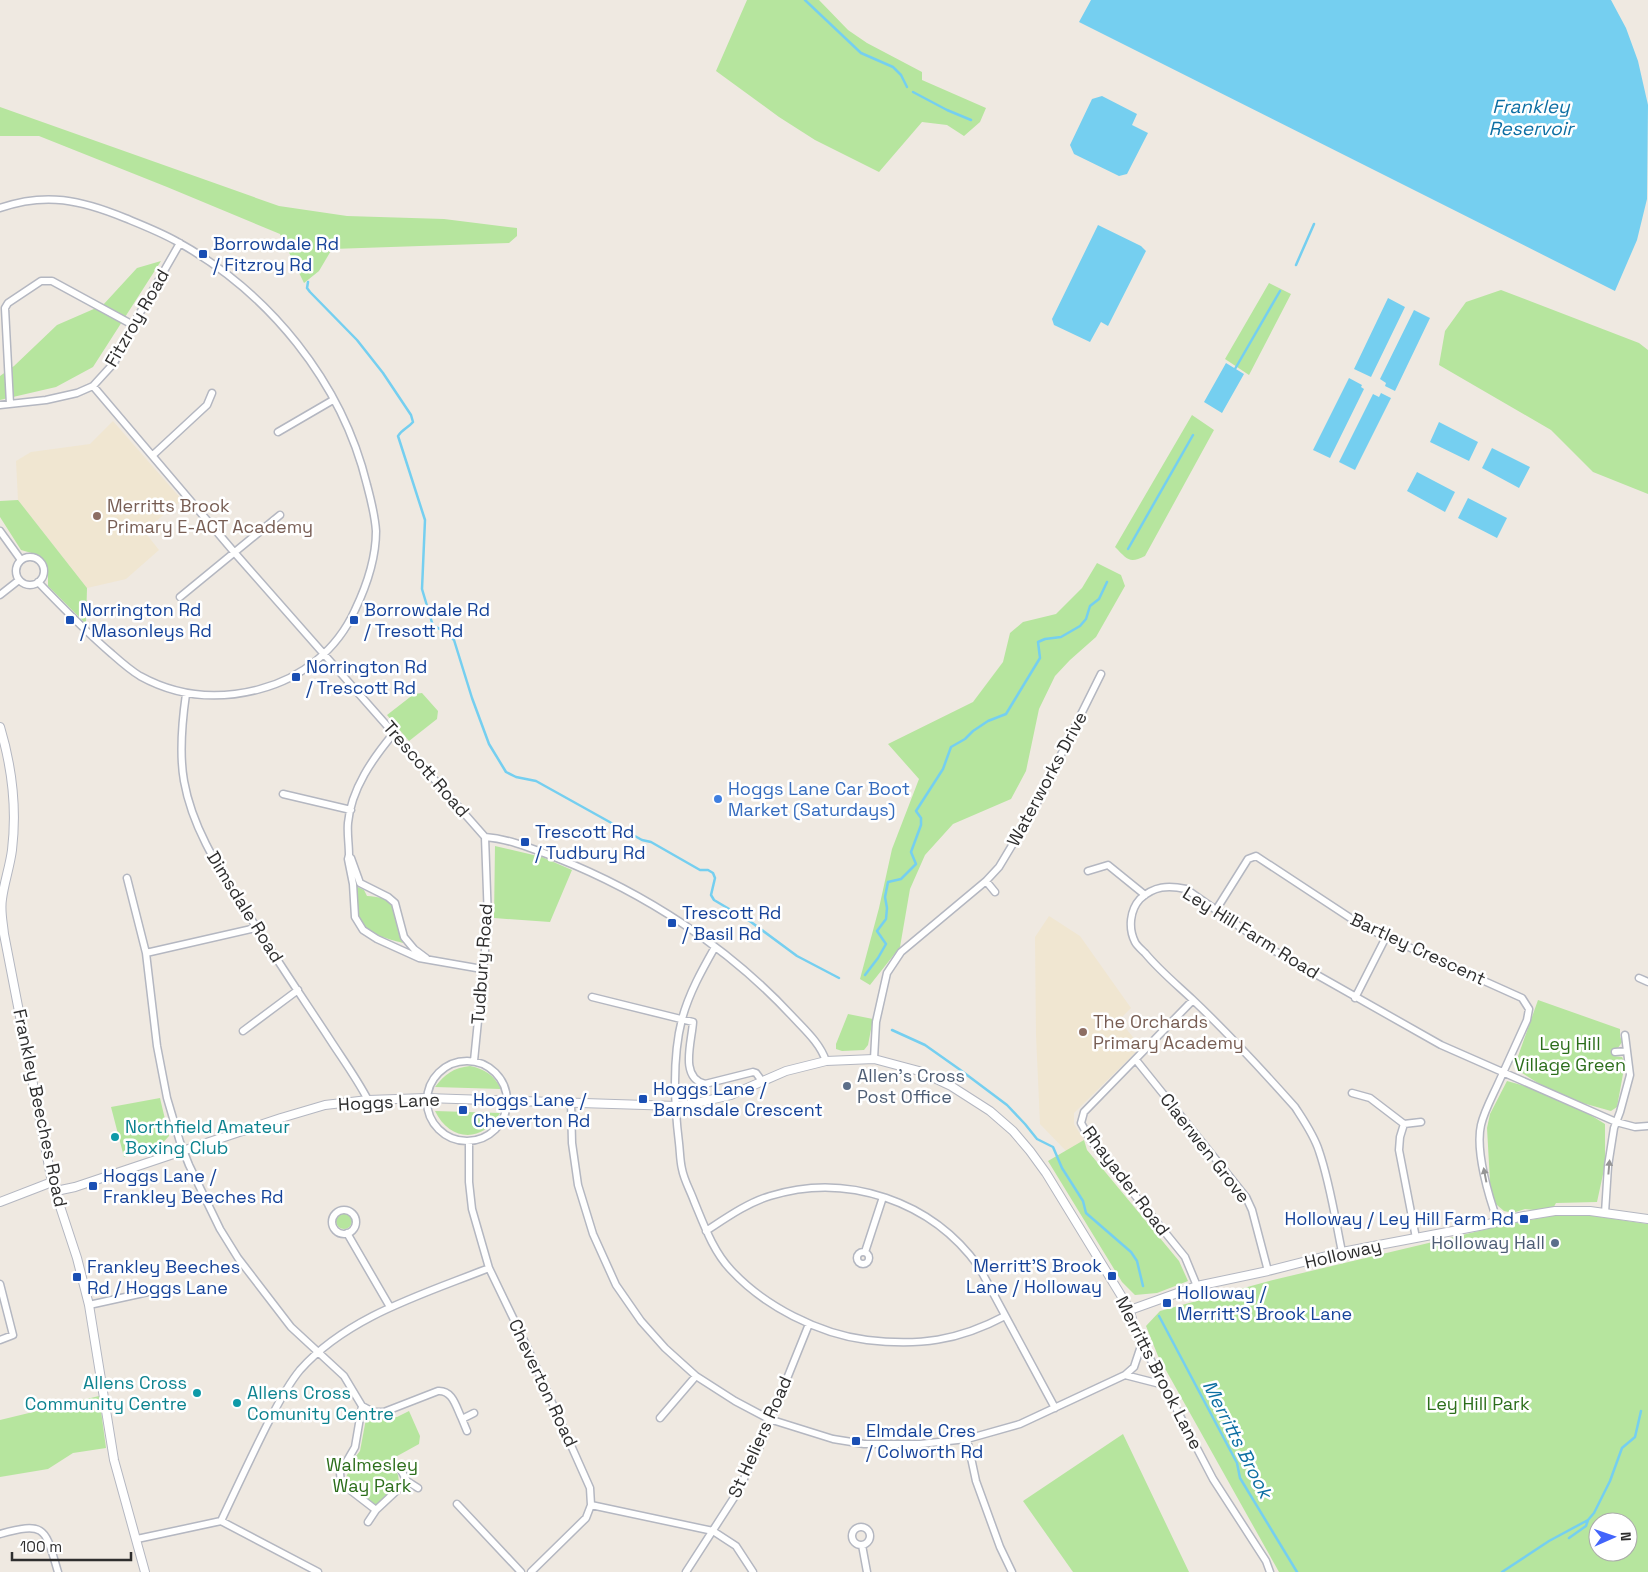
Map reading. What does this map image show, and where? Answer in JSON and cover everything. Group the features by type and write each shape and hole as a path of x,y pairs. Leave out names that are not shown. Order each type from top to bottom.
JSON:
{"street":[{"path":"0,208 31,200 58,198 96,206 162,233 211,261 237,281 277,319 312,364 333,400 357,450 372,506 376,531 373,558 366,587 342,636 325,655 296,674 274,685 250,692 228,695 186,694 158,685 137,675 94,638 38,582"},
{"name":"Fitzroy Road","path":"0,405 46,400 93,386 114,364 134,324 180,243"},
{"path":"10,404 5,308 8,303 41,281 52,281 134,324"},
{"name":"Trescott Road","path":"93,386 234,552 485,837"},
{"path":"153,455 208,405 212,393"},
{"path":"278,432 333,400"},
{"path":"180,597 280,515"},
{"path":"0,531 22,560"},
{"path":"31,557 36,558 42,564 43,576 38,582 30,585 19,580 16,570 22,560 31,557"},
{"path":"0,595 19,580"},
{"name":"Waterworks Drive","path":"874,1059 876,1022 888,973 901,952 986,881 1000,867 1035,807 1101,674"},
{"name":"Dimsdale Road","path":"186,694 182,720 182,752 184,780 191,810 214,860 368,1100"},
{"name":"Frankley Beeches Road","path":"0,727 9,763 14,822 12,853 2,902 4,934 52,1182 77,1258 89,1305 111,1444 145,1572"},
{"path":"394,733 378,752 363,775 348,822 348,859 355,917 363,930 377,939 419,958 482,969"},
{"path":"283,794 351,810"},
{"path":"485,837 514,842 576,865 655,905 716,947 776,999 822,1050 826,1061"},
{"name":"Tudbury Road","path":"474,1061 488,920 485,837"},
{"path":"349,855 360,882 388,897 395,903 404,937 414,949 429,960"},
{"name":"Bartley Crescent","path":"1216,910 1248,859 1256,856 1364,927 1522,998 1529,1009 1527,1020 1481,1126 1480,1144 1485,1176 1492,1207 1498,1222"},
{"path":"1088,871 1108,865 1145,895 1137,903 1131,915 1131,928 1135,942 1154,964 1193,1000 1295,1107 1319,1149 1328,1182 1342,1252"},
{"path":"127,878 146,953 157,1046 165,1090 183,1150 220,1229 238,1258 291,1327 344,1376 362,1406 373,1412 384,1412 445,1390 450,1394 466,1431"},
{"path":"986,881 995,892"},
{"name":"Ley Hill Farm Road","path":"1145,895 1157,888 1171,886 1186,889 1273,950 1441,1045 1616,1122 1635,1127 1648,1126"},
{"path":"146,953 256,928"},
{"path":"1355,998 1386,937"},
{"path":"716,947 698,978 682,1018 675,1062 676,1106 682,1169 706,1231 717,1251 731,1270 757,1294 809,1324 856,1338 906,1343 943,1339 963,1334 1006,1316"},
{"path":"1639,978 1648,982"},
{"path":"243,1031 298,990"},
{"path":"592,997 692,1022 689,1065 691,1075 699,1082 705,1084 753,1072 762,1081"},
{"name":"Rhayader Road","path":"1193,1000 1084,1112 1081,1123 1090,1141 1185,1258 1197,1286"},
{"path":"1605,1213 1608,1166 1614,1128 1630,1075 1625,1035"},
{"path":"1615,1052 1628,1051"},
{"name":"Merritts Brook Lane","path":"676,1106 731,1095 786,1070 826,1061 874,1059 919,1071 951,1086 990,1111 1013,1131 1030,1150 1130,1310 1136,1331 1214,1479 1266,1561 1270,1572"},
{"name":"Claerwen Grove","path":"1136,1060 1246,1197 1252,1210 1268,1271"},
{"path":"457,1061 474,1061 486,1065 496,1072 504,1083 508,1101 505,1114 495,1130 480,1139 469,1141 449,1137 438,1129 430,1116 426,1098 432,1080 443,1068 457,1061"},
{"path":"1352,1093 1370,1098 1404,1124 1421,1122"},
{"name":"Hoggs Lane","path":"56,1191 75,1187 324,1105 368,1100 426,1098 676,1106"},
{"path":"570,1102 572,1142 578,1185 593,1234 616,1285 641,1321 665,1348 696,1376 735,1401 770,1419 833,1439 864,1444 920,1444 967,1439 1020,1424 1125,1375 1134,1367 1142,1343"},
{"path":"1404,1124 1399,1150 1416,1238"},
{"name":"Cheverton Road","path":"469,1141 469,1182 472,1209 489,1268 529,1351 590,1488 591,1505"},
{"path":"0,1202 52,1182"},
{"path":"706,1231 740,1210 769,1196 820,1186 868,1191 918,1211 970,1254 979,1267 1055,1408"},
{"path":"865,1252 883,1197"},
{"name":"Holloway","path":"1130,1310 1197,1286 1268,1271 1342,1252 1555,1211 1590,1211 1648,1219"},
{"path":"347,1233 390,1307"},
{"path":"221,1521 284,1393 300,1371 318,1352 349,1330 390,1307 489,1268"},
{"path":"0,1284 12,1335 0,1340"},
{"path":"89,1305 162,1289"},
{"name":"St Heliers Road","path":"686,1572 736,1493 759,1448 809,1324"},
{"path":"1125,1375 1164,1385"},
{"path":"660,1418 696,1376"},
{"path":"362,1406 355,1447 340,1473 340,1478 341,1483 376,1510"},
{"path":"462,1419 474,1413"},
{"path":"967,1439 976,1481 1000,1547 1012,1572"},
{"path":"401,1470 407,1481 418,1488"},
{"path":"368,1522 376,1510 407,1481"},
{"path":"457,1504 521,1572"},
{"path":"531,1572 586,1518 591,1505 713,1531 736,1546 753,1572"},
{"path":"137,1540 221,1521 318,1572"},
{"path":"0,1534 28,1527 43,1532 49,1541 58,1572"},
{"path":"862,1545 867,1572"}],"shaded area":[{"name":"Merritts Brook Primary E-ACT Academy","path":"113,421 182,500 144,531 159,550 126,579 87,588 18,500 16,461 31,452 90,444"},
{"name":"The Orchards Primary Academy","path":"1049,916 1080,936 1131,1008 1119,1020 1141,1047 1074,1113 1074,1124 1084,1140 1067,1152 1040,1124 1036,1035 1035,937"}],"green space":[{"path":"747,0 819,0 848,30 867,43 922,72 922,80 986,108 980,122 964,136 947,125 922,122 879,172 815,140 779,117 716,71"},
{"path":"0,107 279,206 347,216 444,219 517,228 517,236 509,243 332,249 319,271 304,283 280,234 39,136 0,136"},
{"path":"161,261 93,367 56,387 0,400 0,376 14,366 57,325 103,305 137,268"},
{"path":"1269,283 1291,294 1249,375 1225,359"},
{"path":"1501,290 1639,343 1648,350 1648,494 1593,472 1551,430 1439,365 1445,331 1466,302"},
{"path":"1192,415 1214,430 1145,556 1135,560 1128,559 1115,547"},
{"path":"18,500 87,588 86,624 48,586 48,572 43,559 35,554 21,550 0,517 0,501"},
{"path":"1097,563 1121,575 1125,586 1096,637 1055,676 1039,709 1026,771 1011,799 953,824 925,855 910,889 900,947 870,985 860,979 892,849 919,779 888,744 973,702 1003,662 1010,633 1023,622 1056,614 1082,588"},
{"path":"422,693 438,711 437,719 409,741 387,715 414,694"},
{"path":"495,846 542,857 572,870 550,922 494,918"},
{"path":"356,886 364,890 367,896 381,898 389,902 395,911 403,943 382,937 364,927 357,915"},
{"name":"Ley Hill Village Green","path":"1538,1000 1620,1029 1622,1042 1618,1048 1613,1049 1613,1056 1622,1057 1625,1063 1617,1107 1611,1111 1561,1097 1605,1124 1605,1165 1597,1202 1556,1203 1551,1212 1525,1209 1513,1213 1504,1211 1491,1200 1487,1128 1490,1114 1507,1081 1557,1095 1519,1071 1516,1062"},
{"path":"848,1014 873,1019 868,1045 864,1050 842,1051 836,1049 836,1044"},
{"path":"470,1066 488,1073 501,1089 435,1087 450,1072"},
{"path":"160,1098 169,1136 159,1147 124,1157 111,1107"},
{"path":"435,1111 500,1113 485,1130 467,1135 449,1129"},
{"path":"1084,1140 1087,1150 1179,1261 1188,1281 1157,1293 1135,1295 1122,1282 1048,1161"},
{"path":"344,1213 350,1215 352,1221 350,1227 344,1229 338,1227 336,1221 338,1215"},
{"name":"Ley Hill Park","path":"1556,1215 1594,1216 1648,1224 1648,1572 1279,1572 1158,1356 1146,1326 1160,1311 1273,1280 1500,1226"},
{"path":"99,1396 106,1448 73,1453 48,1469 0,1477 0,1420"},
{"name":"Walmesley Way Park","path":"409,1411 420,1436 419,1444 390,1460 398,1475 399,1482 378,1506 355,1493 345,1480 353,1460 360,1451 366,1419 397,1417"},
{"path":"1123,1434 1189,1572 1073,1572 1023,1501"}],"water":[{"name":"Frankley Reservoir","path":"1091,0 1611,0 1626,28 1638,61 1648,105 1647,199 1637,240 1615,291 1079,22"},
{"path":"1102,96 1137,114 1132,125 1148,133 1127,174 1119,176 1074,154 1070,145 1092,99"},
{"path":"1098,225 1141,246 1146,251 1108,326 1101,322 1090,342 1054,325 1052,319"},
{"path":"1388,298 1405,307 1371,377 1354,369"},
{"path":"1414,310 1430,318 1395,391 1385,386 1386,383 1380,379"},
{"path":"1226,363 1244,374 1222,413 1204,402"},
{"path":"1349,378 1362,385 1361,387 1364,389 1330,458 1313,450"},
{"path":"1381,393 1391,398 1355,470 1339,462 1373,394 1379,397"},
{"path":"1439,422 1478,442 1469,461 1430,442"},
{"path":"1492,448 1530,467 1519,488 1482,468"},
{"path":"1417,472 1455,492 1445,512 1407,491"},
{"path":"1468,498 1507,518 1497,538 1458,518"}],"waterway":[{"path":"805,0 861,53 893,67 901,75 907,87"},
{"path":"913,92 971,120"},
{"path":"1296,265 1314,224"},
{"path":"308,282 307,288 310,292 357,340 383,373 411,415 413,422 398,436 425,520 422,589 433,626 445,631 454,640 489,744 506,772 516,777 536,781 642,840 651,842 700,870 708,870 713,873 715,878 711,895 714,900 751,922 797,956 839,978"},
{"path":"1235,369 1280,291"},
{"path":"1128,549 1193,435"},
{"path":"865,975 886,944 877,931 886,919 885,897 888,882 901,879 916,864 911,852 921,825 921,818 916,811 943,769 951,747 965,739 988,721 1006,714 1040,658 1038,642 1061,637 1080,626 1086,619 1090,606 1099,599 1107,582"},
{"name":"Merritts Brook","path":"892,1030 925,1045 959,1069 1007,1105 1037,1139 1053,1147 1062,1168 1083,1201 1086,1213 1131,1252 1137,1261 1143,1286"},
{"name":"Merritts Brook","path":"1159,1316 1237,1463 1240,1478 1297,1572"},
{"path":"1502,1572 1549,1541 1588,1520 1594,1513 1610,1481 1622,1448 1635,1437 1641,1411"},
{"path":"1569,1538 1586,1526 1588,1520"}],"place":[{"name":"Borrowdale Rd / Fitzroy Rd","path":"203,254"},
{"name":"Merritts Brook Primary E-ACT Academy","path":"97,516"},
{"name":"Norrington Rd / Masonleys Rd","path":"70,620"},
{"name":"Borrowdale Rd / Tresott Rd","path":"354,620"},
{"name":"Norrington Rd / Trescott Rd","path":"296,677"},
{"name":"Hoggs Lane Car Boot Market (Saturdays)","path":"718,799"},
{"name":"Trescott Rd / Tudbury Rd","path":"525,842"},
{"name":"Trescott Rd / Basil Rd","path":"672,923"},
{"name":"The Orchards Primary Academy","path":"1083,1032"},
{"name":"Allen's Cross Post Office","path":"847,1086"},
{"name":"Hoggs Lane / Barnsdale Crescent","path":"643,1099"},
{"name":"Hoggs Lane / Cheverton Rd","path":"463,1110"},
{"name":"Northfield Amateur Boxing Club","path":"115,1137"},
{"name":"Hoggs Lane / Frankley Beeches Rd","path":"93,1186"},
{"name":"Holloway / Ley Hill Farm Rd","path":"1524,1219"},
{"name":"Holloway Hall","path":"1555,1243"},
{"name":"Merritt'S Brook Lane / Holloway","path":"1112,1276"},
{"name":"Frankley Beeches Rd / Hoggs Lane","path":"77,1277"},
{"name":"Holloway / Merritt'S Brook Lane","path":"1167,1303"},
{"name":"Allens Cross Community Centre","path":"197,1393"},
{"name":"Allens Cross Comunity Centre","path":"237,1403"},
{"name":"Elmdale Cres / Colworth Rd","path":"856,1441"}]}
